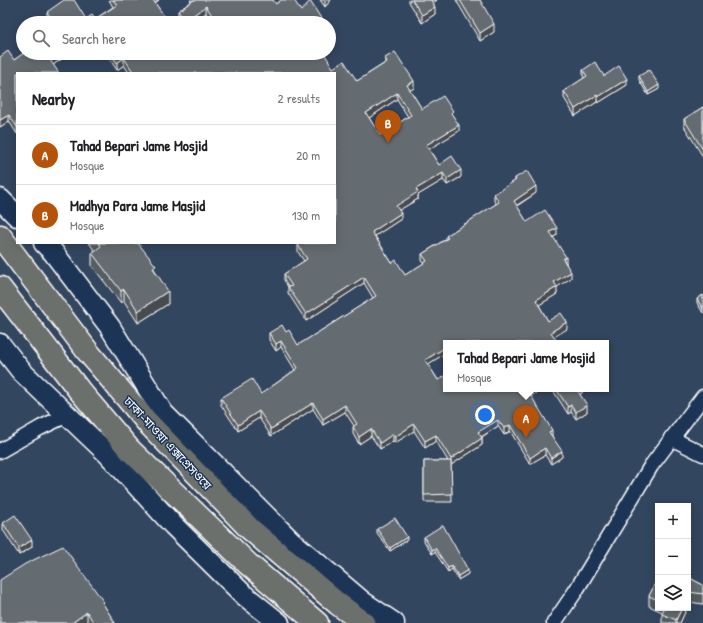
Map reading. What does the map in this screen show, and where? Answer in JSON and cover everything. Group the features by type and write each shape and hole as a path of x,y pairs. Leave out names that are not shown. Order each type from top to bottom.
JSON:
{"highway":[{"name":"ঢাকা-মাওয়া এক্সপ্রেসওয়ে","path":"0,236 88,352 147,422 249,528 338,604 364,623"},
{"path":"0,288 79,390 130,450 248,564 317,623"}],"main road":[{"path":"0,199 16,215"},
{"path":"45,244 53,252 110,327 163,413 290,540 364,602 394,623"},
{"path":"0,344 22,372 108,454 173,525 244,595 279,623"}],"street":[{"path":"554,623 575,592 651,466 703,397"},
{"path":"0,451 40,428 67,415"},
{"path":"672,438 703,454"}],"building":[{"path":"64,0 74,0 84,16 50,16 47,12"},
{"path":"113,0 153,0 164,16 100,16 117,5"},
{"path":"194,0 273,0 276,4 281,0 294,0 301,11 310,1 320,16 212,16 206,6 192,16 182,16 178,11"},
{"path":"412,0 431,0 435,7 422,15"},
{"path":"460,0 480,0 494,24 480,33"},
{"path":"8,51 14,60 16,59 16,60 50,60 58,72 16,72 16,126 9,115 0,120 0,57"},
{"path":"395,52 414,81 407,85 422,109 443,96 453,111 451,113 459,125 426,145 439,165 452,156 461,170 447,179 443,173 416,189 418,192 396,206 401,213 372,232 392,263 396,260 405,275 427,261 422,254 448,238 446,236 499,202 494,194 527,171 536,186 514,201 527,222 545,210 557,228 550,232 566,257 563,259 571,272 554,282 557,287 536,300 548,321 561,313 567,322 551,332 556,340 443,340 443,349 425,360 438,380 443,377 443,392 529,392 552,430 549,432 562,451 551,458 545,448 530,458 510,425 504,428 498,420 478,432 482,438 451,459 436,435 425,441 414,424 395,437 393,434 380,443 371,429 359,437 353,427 357,424 345,405 323,419 313,403 271,429 259,411 238,425 221,398 252,379 261,394 298,368 281,341 276,344 269,333 282,325 286,332 289,330 298,345 376,296 364,277 306,314 288,287 292,286 284,274 307,259 298,245 336,244 336,72 133,72 125,60 328,60 333,68 344,61 357,81 387,62 385,58","holes":["397,93 411,115 380,135 366,113"]},
{"path":"595,62 604,76 619,66 627,79 575,109 564,91 587,76 583,70"},
{"path":"649,70 659,85 648,92 639,76"},
{"path":"703,107 703,150 684,119"},
{"path":"100,244 139,244 156,266 153,268 168,291 138,311 124,289 121,291 92,253 101,246"},
{"path":"703,295 703,309 697,299"},
{"path":"558,392 578,392 587,405 576,412 571,405 568,407"},
{"path":"424,461 451,461 452,494 424,495"},
{"path":"15,515 32,540 19,548 3,523"},
{"path":"395,518 407,537 390,548 377,529"},
{"path":"443,525 468,570 458,576 452,566 448,568 435,548 432,550 424,537"},
{"path":"63,546 103,601 102,602 115,623 94,623 87,612 72,623 0,623 0,580 25,564"},
{"path":"691,579 703,585 703,594 691,592"},
{"path":"655,584 655,599 649,596"},
{"path":"663,611 680,611 676,620 662,614"}],"place":[{"name":"Madhya Para Jame Masjid","path":"388,143"},
{"name":"Tahad Bepari Jame Mosjid","path":"526,438"}]}
